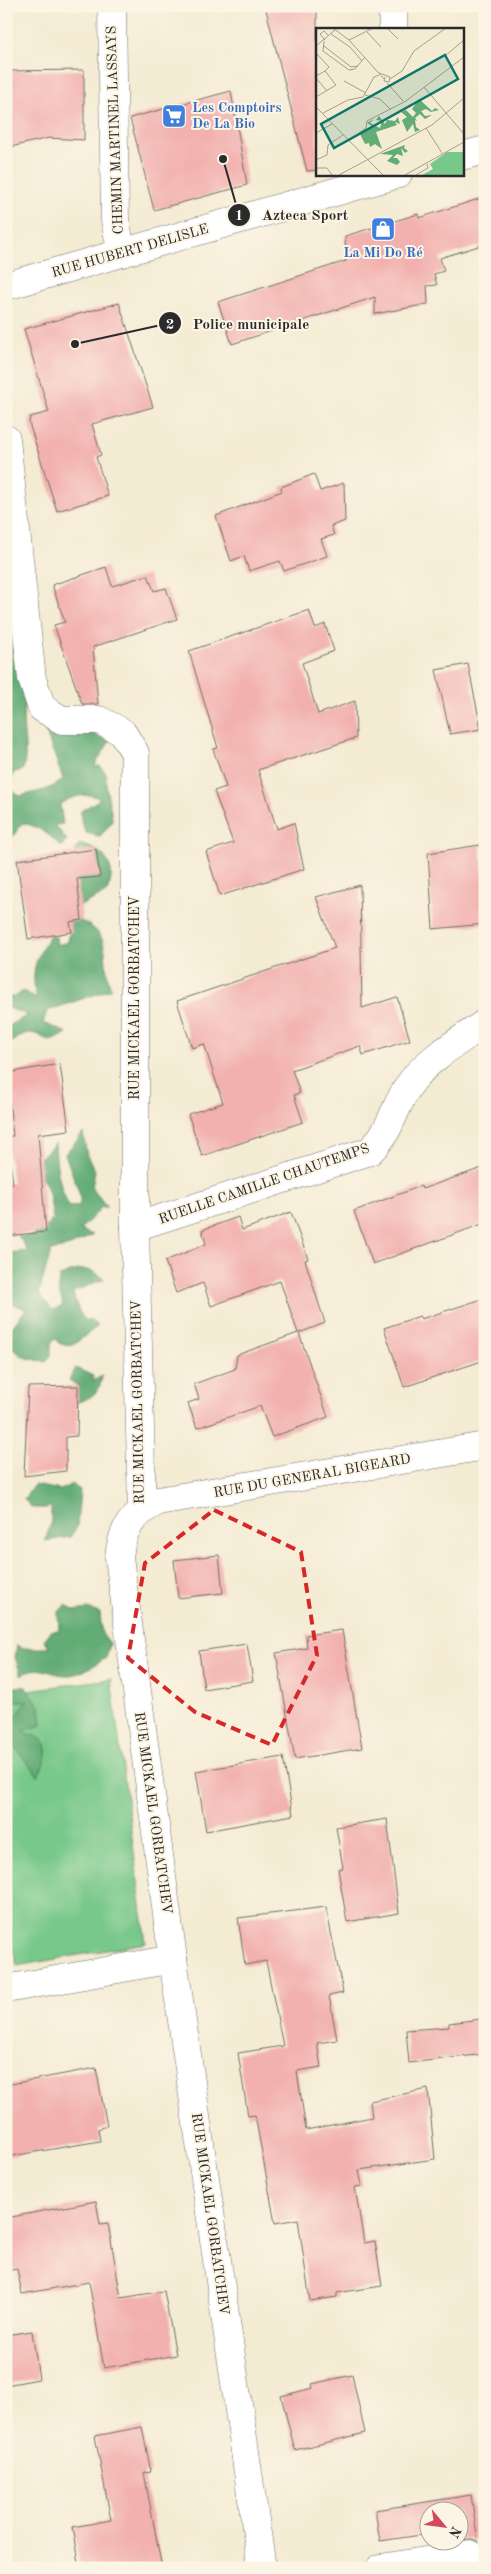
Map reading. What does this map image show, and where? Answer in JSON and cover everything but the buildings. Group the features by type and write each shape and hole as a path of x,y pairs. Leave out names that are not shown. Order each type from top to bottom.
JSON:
{"street":[{"name":"CHEMIN MARTINEL LASSAYS","path":"112,6 115,220 122,253"},
{"path":"393,6 393,28"},
{"path":"464,155 485,150"},
{"name":"RUE HUBERT DELISLE","path":"6,286 392,175"},
{"name":"RUE MICKAEL GORBATCHEV","path":"6,439 32,679 42,708 62,720 99,720 122,732 135,753 135,1227 142,1510 129,1522 121,1538 119,1556 173,1959 262,2568"},
{"name":"RUELLE CAMILLE CHAUTEMPS","path":"135,1227 370,1151 383,1139 392,1124 400,1099 412,1081 427,1065 485,1023"},
{"name":"RUE DU GENERAL BIGEARD","path":"142,1510 158,1501 485,1446"},
{"path":"6,1989 173,1959"},
{"path":"381,2568 468,2554 483,2568"}],"highlighted area":[{"path":"214,1510 301,1552 317,1655 272,1745 195,1712 128,1658 145,1563"}],"green space":[{"path":"6,573 22,596 26,700 23,717 25,762 23,770 14,772 8,788 20,796 43,790 58,783 63,779 44,727 88,726 97,736 111,739 94,767 100,766 106,773 106,786 112,822 100,836 86,833 81,820 81,811 100,799 90,795 74,797 60,804 63,824 55,825 67,840 61,847 44,832 22,823 8,844 6,854"},
{"path":"79,844 88,846 102,855 110,867 111,875 106,893 74,909 62,880"},
{"path":"72,918 86,924 101,937 111,989 47,1011 43,1023 67,1033 59,1038 49,1041 37,1035 27,1033 6,1045 6,1027 28,1015 6,1007 6,996 15,997 23,991 37,999 34,974 40,952 49,936 56,937 57,945 68,942"},
{"path":"83,1133 87,1156 95,1170 92,1188 107,1207 102,1207 80,1230 93,1235 70,1246 51,1251 39,1293 52,1310 63,1306 58,1287 59,1277 76,1270 93,1272 104,1279 73,1292 83,1317 86,1321 92,1320 98,1326 73,1345 60,1344 56,1338 51,1343 51,1355 46,1362 23,1357 6,1342 9,1331 26,1309 6,1301 6,1253 28,1251 18,1236 23,1237 38,1233 53,1219 46,1186 34,1168 40,1158 55,1143 59,1176 69,1207 80,1205 80,1195 65,1154"},
{"path":"76,1368 93,1376 93,1381 102,1376 99,1387 93,1395 85,1400 74,1403 78,1386 69,1380"},
{"path":"72,1484 80,1490 77,1527 70,1537 45,1541 51,1523 51,1506 47,1508 32,1508 24,1499 34,1485 61,1490"},
{"path":"65,1605 75,1611 88,1609 100,1613 102,1634 110,1643 106,1658 79,1673 70,1675 34,1670 21,1675 15,1657 17,1645 21,1648 49,1648 44,1640 51,1631 59,1630 58,1613"},
{"path":"111,1679 146,1943 17,1966 6,1909 6,1693"},
{"path":"6,1687 26,1687 40,1707 42,1725 23,1731 39,1738 46,1748 46,1758 38,1776 15,1747 6,1744 6,1722 15,1718 27,1701 6,1701"}],"place":[{"name":"Les Comptoirs De La Bio","path":"174,116"},
{"name":"Azteca Sport","path":"223,159"},
{"name":"La Mi Do Ré","path":"383,229"},
{"name":"Police municipale","path":"75,344"}]}
